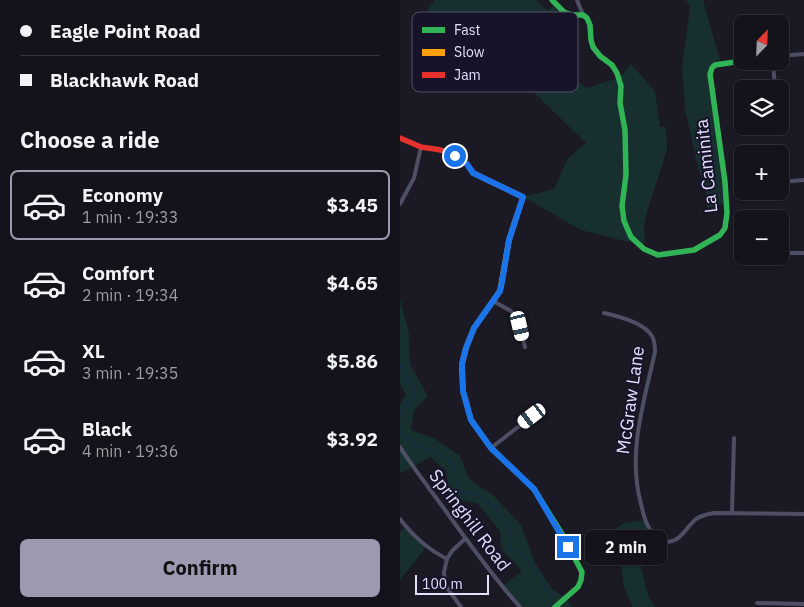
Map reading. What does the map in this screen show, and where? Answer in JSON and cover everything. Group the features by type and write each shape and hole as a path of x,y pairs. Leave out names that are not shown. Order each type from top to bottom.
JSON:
{"street":[{"path":"552,0 564,12"},
{"path":"577,0 583,16 578,16"},
{"name":"La Caminita","path":"583,16 587,18 590,25 593,47 600,56 612,65 621,86 620,103 625,130 626,158 622,206 624,221 631,237 644,249 658,255 694,250 720,235 725,228 727,213 725,182 710,74 715,65 734,62"},
{"path":"789,55 804,54"},
{"path":"400,138 421,147 440,150 455,156 467,164 473,173 523,197 509,240 500,291 474,328 466,348 462,364 463,391 471,420 491,448 534,489 562,534 582,572 578,587 556,607"},
{"path":"400,204 414,178 421,147"},
{"path":"789,181 804,180"},
{"path":"789,253 804,253"},
{"path":"494,301 510,311 520,326 525,346"},
{"name":"McGraw Lane","path":"604,313 619,316 642,327 652,336 654,342 655,352 637,430 634,462 637,491 645,520 654,536 660,541 676,540 695,519 714,512 804,514"},
{"path":"491,448 532,416"},
{"path":"732,513 734,438"},
{"name":"Springhill Road","path":"400,447 465,539 520,607"},
{"path":"400,519 414,535 437,554 447,559"},
{"path":"460,607 445,585 444,572 447,559 465,539"},
{"path":"757,603 804,604"}],"green space":[{"path":"435,0 536,0 544,8 548,10 553,6 559,12 429,12 428,8"},
{"path":"686,0 703,0 721,64 712,68 726,203 707,208 705,189 685,109 682,68 690,7"},
{"path":"631,64 655,91 660,127 666,127 667,150 648,208 644,225 645,243 633,243 581,230 523,197 554,189 568,158 586,143 533,92 578,92 578,82 586,88 619,78"},
{"path":"400,299 409,334 410,364 428,396 414,410 411,430 435,439 460,456 468,477 478,486 492,494 521,525 535,563 553,590 566,598 572,607 520,607 502,586 522,571 501,549 500,531 478,504 450,498 446,471 430,457 400,473 400,403 406,395 400,383"},
{"path":"645,520 652,532 638,555 648,596 655,607 633,607 624,588 616,528 624,523"},
{"path":"406,526 427,546 400,580 400,532"}],"waterway":[{"path":"400,362 401,368 416,394 400,416"},
{"path":"400,430 413,445 432,451 450,460 461,493 478,494 495,507 510,530 510,548 525,558 538,574 551,597"}],"traffic: fast":[{"path":"552,0 564,12"},
{"path":"578,15 583,15 587,18 590,25 593,47 600,56 612,65 621,86 620,103 625,130 626,175 622,206 624,221 631,237 644,249 658,255 694,250 720,235 725,228 727,213 725,182 710,74 715,65 734,62"},
{"path":"462,371 463,391 471,420 491,448 534,489 562,534 582,572 578,587 555,607"}],"traffic: slow":[{"path":"462,371 466,348 474,328 500,291 509,240 515,221"}],"traffic: jam":[{"path":"400,138 421,147 441,150 455,155 467,164 473,173 523,197 515,221"}],"route":[{"path":"455,156 467,164 473,173 523,197 509,240 500,291 474,328 462,364 463,391 471,420 491,448 534,489 568,547"}]}
